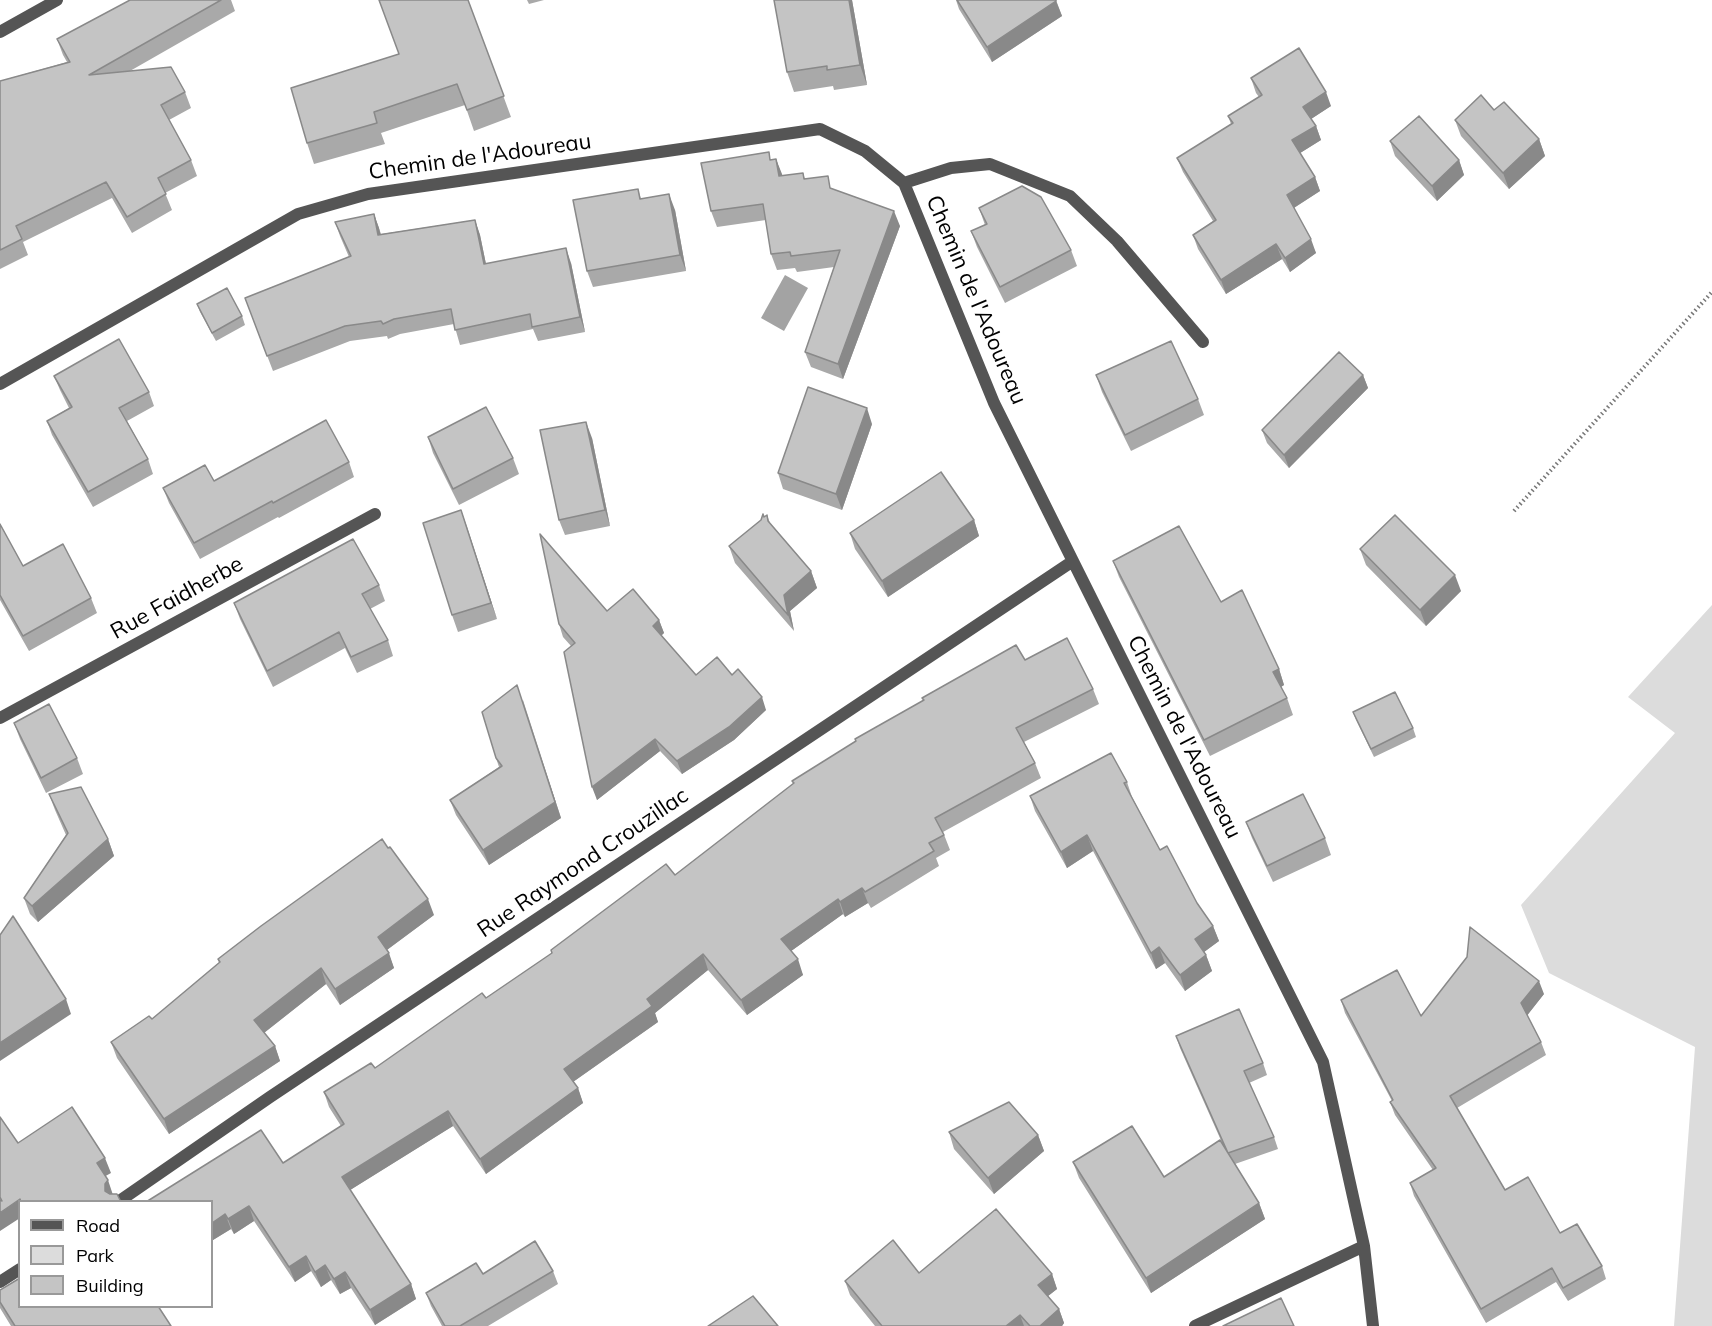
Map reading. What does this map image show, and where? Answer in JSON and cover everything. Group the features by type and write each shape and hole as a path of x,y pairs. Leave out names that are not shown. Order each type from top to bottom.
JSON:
{"street":[{"path":"0,32 57,0"},
{"name":"Chemin de l'Adoureau","path":"0,384 298,214 368,194 820,129 865,151 904,183 994,403 1323,1062 1364,1246 1373,1326"},
{"path":"904,183 951,168 990,164 1070,196 1117,241 1203,342"},
{"name":"Rue Faidherbe","path":"0,718 375,514"},
{"name":"Rue Raymond Crouzillac","path":"121,1200 280,1091 1073,561"},
{"path":"1195,1326 1364,1246"},
{"path":"0,1282 18,1270"}],"path":[{"path":"1514,511 1712,292"}],"green space":[{"path":"1712,605 1712,1326 1674,1326 1695,1047 1549,973 1521,905 1675,733 1628,697"}],"shaded area":[{"path":"785,275 808,288 784,331 761,318"}],"building":[{"path":"130,0 221,0 89,75 171,67 185,92 161,105 191,160 158,178 166,194 127,217 106,182 16,226 22,239 0,250 0,81 70,62 57,39"},
{"path":"379,0 468,0 504,96 467,110 457,84 374,112 377,123 307,143 291,88 399,54"},
{"path":"774,0 849,0 860,65 827,70 827,66 787,72"},
{"path":"957,0 1056,0 1056,1 987,47"},
{"path":"1299,48 1326,92 1303,107 1316,126 1292,140 1315,177 1287,195 1311,239 1285,258 1276,244 1221,280 1193,235 1216,220 1177,158 1233,123 1228,116 1262,95 1251,78"},
{"path":"1481,95 1494,110 1504,102 1539,139 1503,173 1455,120"},
{"path":"1419,116 1459,160 1432,186 1390,141"},
{"path":"769,152 770,160 776,159 779,176 803,173 804,179 828,176 830,188 894,211 838,364 805,352 840,250 791,256 790,252 771,254 763,204 711,211 701,163"},
{"path":"1022,186 1041,197 1071,250 1000,287 971,231 987,224 979,208"},
{"path":"638,189 640,199 669,194 680,255 587,271 573,200"},
{"path":"374,214 378,235 475,220 484,264 566,248 580,317 532,327 530,314 455,330 451,309 394,319 383,324 381,321 345,326 267,356 245,298 351,256 335,222"},
{"path":"227,288 242,316 212,333 197,304"},
{"path":"119,339 149,392 119,408 148,459 88,492 47,421 72,407 54,376"},
{"path":"1171,341 1198,399 1125,435 1096,375"},
{"path":"1339,352 1363,375 1284,455 1262,430"},
{"path":"808,387 867,408 836,494 778,473"},
{"path":"486,407 513,458 453,489 428,437"},
{"path":"326,420 349,462 194,543 163,488 205,465 214,481"},
{"path":"586,422 605,510 559,520 540,430"},
{"path":"941,472 974,520 882,581 850,533"},
{"path":"461,510 491,603 452,615 423,523"},
{"path":"763,514 764,517 767,515 768,521 811,571 784,595 788,615 729,546 761,520"},
{"path":"1395,515 1455,575 1420,610 1360,549"},
{"path":"0,524 23,566 63,544 91,598 23,636 0,595"},
{"path":"1179,526 1221,602 1242,590 1279,669 1273,672 1287,698 1204,740 1113,561"},
{"path":"540,534 607,611 633,589 659,620 653,626 696,675 717,657 732,675 738,669 762,697 729,727 677,761 655,739 592,787 564,652 575,643 559,624"},
{"path":"353,539 379,585 362,594 388,640 351,657 339,632 267,671 234,603"},
{"path":"1067,638 1093,689 1016,728 1035,763 935,818 944,835 929,843 934,851 865,892 862,888 840,902 838,899 781,939 798,959 741,1000 703,954 647,999 652,1006 564,1069 578,1088 480,1159 448,1111 342,1177 411,1284 370,1310 345,1272 334,1279 325,1265 315,1272 306,1256 289,1267 249,1206 228,1219 225,1214 213,1222 213,1200 149,1200 261,1130 283,1163 344,1124 324,1092 371,1063 375,1068 482,993 486,998 552,953 551,950 666,864 675,875 794,783 792,781 856,741 855,739 1016,645 1025,660"},
{"path":"517,685 555,802 483,850 450,800 502,766 496,758 482,712"},
{"path":"1395,692 1413,728 1371,749 1353,712"},
{"path":"49,704 77,758 41,778 14,723"},
{"path":"1111,753 1127,782 1124,783 1160,850 1167,846 1197,903 1213,926 1195,939 1206,955 1180,975 1159,947 1151,953 1087,835 1061,852 1030,796"},
{"path":"81,787 108,839 32,906 24,898 68,833 49,794"},
{"path":"1303,794 1325,838 1267,866 1246,822"},
{"path":"382,839 428,899 378,937 389,953 335,989 321,968 254,1020 275,1046 164,1119 111,1042 149,1016 152,1019 220,962 218,959"},
{"path":"13,916 66,999 0,1043 0,935"},
{"path":"1470,927 1539,981 1521,1003 1541,1042 1450,1096 1505,1190 1528,1177 1560,1233 1577,1224 1602,1266 1563,1288 1552,1268 1481,1309 1410,1183 1436,1168 1390,1102 1393,1100 1341,1000 1397,970 1421,1016 1467,957"},
{"path":"1239,1009 1263,1063 1244,1071 1274,1137 1228,1153 1176,1036"},
{"path":"1009,1102 1038,1135 988,1178 949,1132"},
{"path":"72,1107 105,1158 97,1163 108,1180 105,1184 105,1191 117,1194 120,1200 20,1199 0,1213 0,1200 2,1201 0,1197 0,1117 18,1143"},
{"path":"1132,1126 1164,1177 1220,1140 1259,1203 1146,1278 1073,1162"},
{"path":"996,1209 1052,1274 1038,1285 1059,1309 1040,1326 1030,1326 1020,1315 1006,1326 882,1326 845,1281 893,1240 919,1273"},
{"path":"535,1241 553,1271 460,1326 445,1326 426,1293 476,1263 483,1274"},
{"path":"18,1279 18,1308 159,1308 171,1326 15,1326 0,1302 0,1290"},
{"path":"753,1296 778,1326 708,1326"},
{"path":"1281,1298 1294,1326 1223,1326"}]}
